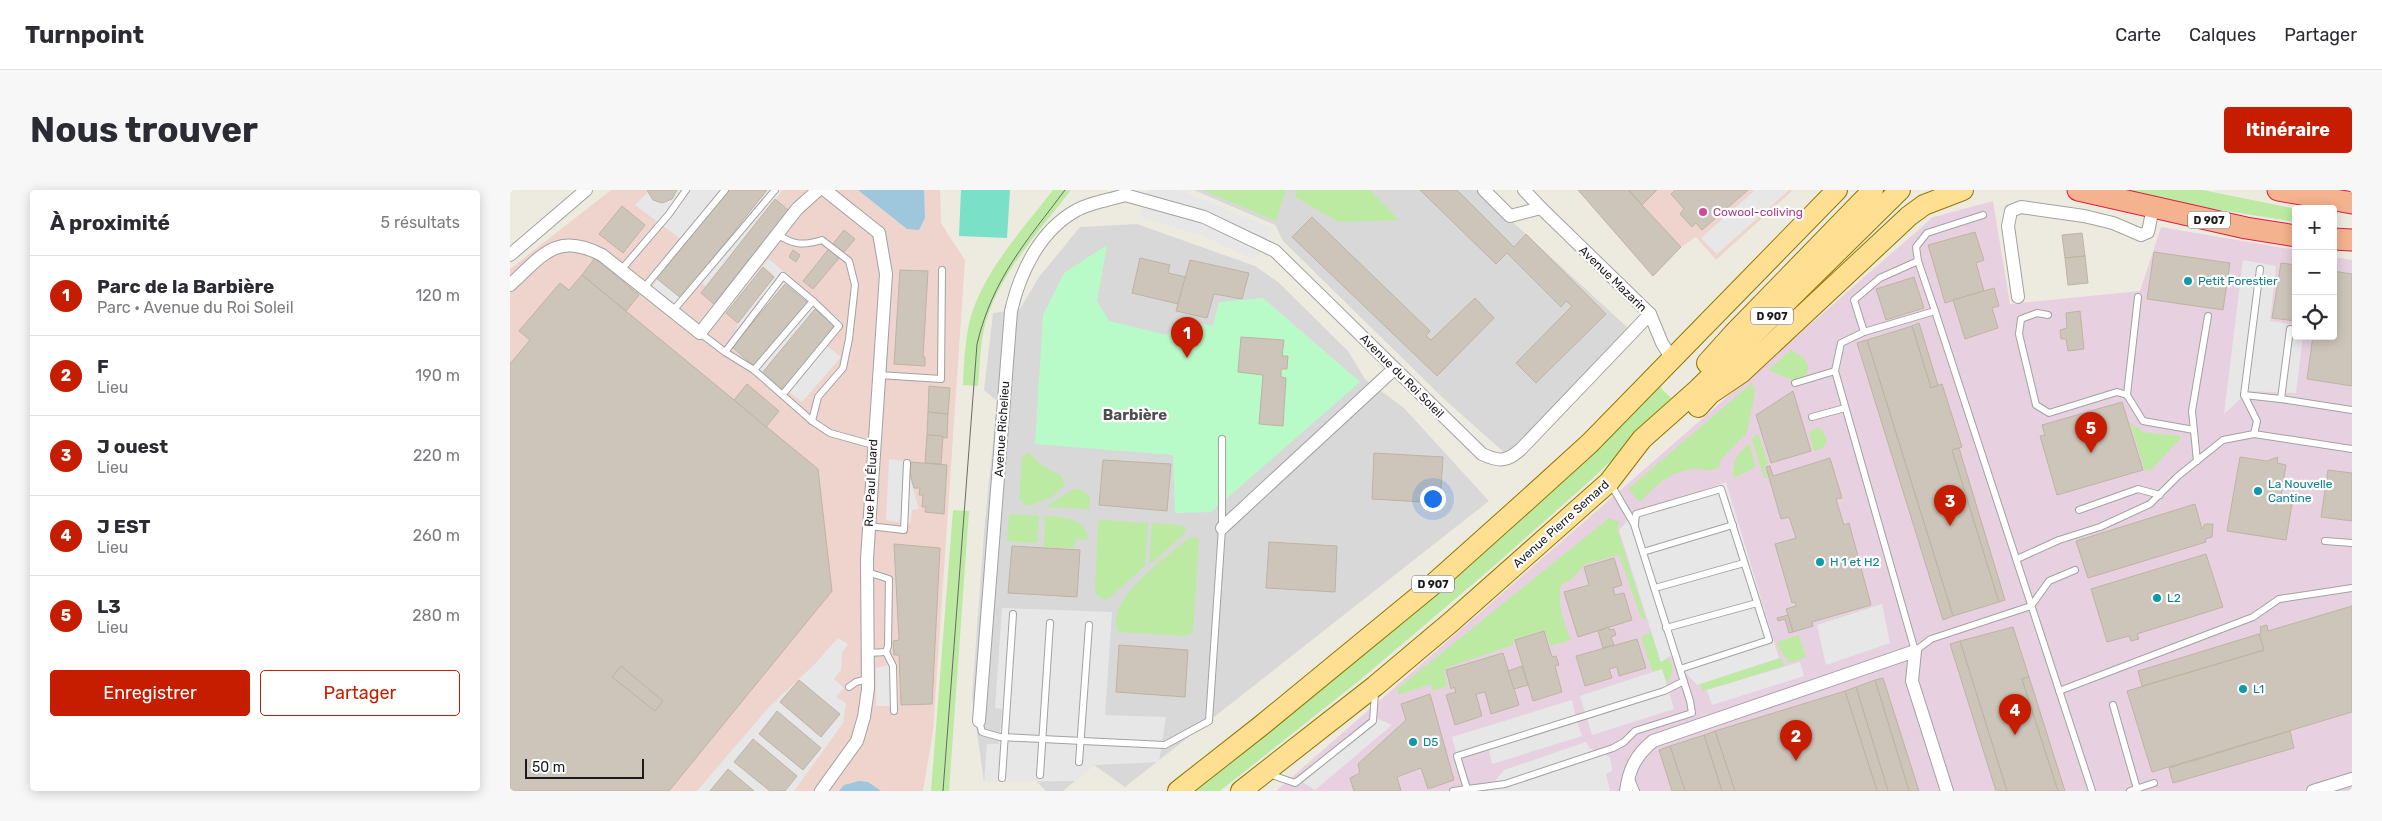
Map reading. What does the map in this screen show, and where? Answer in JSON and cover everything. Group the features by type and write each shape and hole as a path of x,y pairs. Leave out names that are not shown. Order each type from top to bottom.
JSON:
{"highway":[{"name":"D 907","path":"2078,190 2246,228 2292,235"},
{"path":"2278,190 2352,203"},
{"path":"2337,239 2352,240"}],"main road":[{"name":"D 907","path":"1178,791 1430,587 1590,443 1837,190"},
{"path":"1642,439 1733,334 1873,190"},
{"name":"Avenue Pierre Semard","path":"1241,791 1375,686 1500,580 1609,482 1642,439 1696,391 1900,190"},
{"path":"1609,482 1652,449 1710,394 1741,373 1909,216 1924,205 1962,190"}],"street":[{"path":"510,255 586,190"},
{"path":"510,285 548,251 567,244 585,246 602,254 643,289 700,332 776,234 797,209 818,190"},
{"name":"Rue Paul Éluard","path":"821,791 857,741 864,717 868,680 867,572 869,526 886,274 879,233 825,190"},
{"path":"1484,190 1510,216 1541,208"},
{"name":"Avenue Mazarin","path":"1524,190 1650,314 1662,343 1672,359"},
{"name":"Avenue du Roi Soleil","path":"1125,193 1204,217 1275,251 1482,454 1496,461 1509,460 1650,314"},
{"name":"Avenue Richelieu","path":"979,721 1011,311 1017,287 1030,258 1058,223 1078,209 1125,193"},
{"path":"2018,297 2008,226 2011,211 2020,207 2084,216 2112,223 2141,235 2148,232 2153,208"},
{"path":"1222,528 1394,369"},
{"path":"1626,791 1628,774 1640,751 1653,741 1915,652 1912,682 1947,791"},
{"path":"2313,791 2352,779"}],"lane":[{"path":"621,270 669,214 686,190"},
{"path":"643,289 725,190"},
{"path":"672,312 775,190"},
{"path":"1983,215 1927,233 1916,247 1918,261 2092,791"},
{"path":"776,234 791,243 806,245 822,240 849,261 855,285 849,339 843,368 818,397 812,421"},
{"path":"1864,332 1854,300 1880,278 1918,261"},
{"path":"2254,434 2257,421 2244,395 2260,269"},
{"path":"879,376 941,379 942,270"},
{"path":"725,352 783,276 839,326 783,394"},
{"path":"2138,297 2127,394 2143,421 2194,430"},
{"path":"754,370 813,301"},
{"path":"1935,311 1864,332 1841,343 1836,371 1915,652 1931,639 2031,606 2049,581 2075,570"},
{"path":"2048,315 2037,313 2022,320 2019,334 2036,405 2049,413 2117,392 2127,394"},
{"path":"2197,461 2192,411 2208,316"},
{"path":"2281,399 2290,329"},
{"path":"700,332 725,352 754,370 812,421 830,433 873,446"},
{"path":"1795,383 1836,371"},
{"path":"2244,395 2352,410"},
{"path":"1812,417 1845,408"},
{"path":"2017,559 2059,540 2100,527 2150,504 2223,440 2254,434 2352,449"},
{"path":"979,721 982,732 1006,737 1165,745 1209,721 1222,528 1222,439"},
{"path":"869,526 904,530 907,463"},
{"path":"1454,791 1505,784 1613,748 1624,742 1635,731 1692,713 1634,524 1609,482"},
{"path":"1634,524 1636,514 1721,489 1770,640 1680,669"},
{"path":"2079,510 2138,489 2160,495"},
{"path":"1643,552 1732,525"},
{"path":"2325,541 2352,543"},
{"path":"1655,588 1744,563"},
{"path":"867,572 889,579 888,646 886,652 893,666 894,711"},
{"path":"2059,691 2252,617 2279,599 2352,588"},
{"path":"1666,628 1757,603"},
{"path":"1002,778 1013,614"},
{"path":"1040,775 1050,622"},
{"path":"1079,762 1089,625"},
{"path":"868,653 886,652"},
{"path":"848,687 856,682 868,680"},
{"path":"1468,789 1457,756 1655,694 1684,682"},
{"path":"1265,773 1295,783 1373,722 1375,686"},
{"path":"2113,705 2133,790 2154,783"},
{"path":"1628,774 1636,791"}],"shaded area":[{"path":"611,190 940,190 941,223 965,260 933,732 923,791 510,791 510,269"},
{"path":"650,190 782,190 716,293 700,282 674,312 651,289 682,240 635,205"},
{"path":"1147,190 1180,190 1272,228 1261,251 1254,260 1203,236 1140,217"},
{"path":"1194,190 1478,190 1628,328 1507,455 1443,398 1283,241 1275,225"},
{"path":"1578,190 1793,190 1716,260 1696,237 1681,247 1653,276"},
{"path":"1755,190 1789,190 1717,254 1701,238"},
{"path":"1993,201 2010,304 2140,291 2161,227 2292,249 2292,340 2337,340 2337,258 2352,260 2352,791 1276,791 1933,217"},
{"path":"1137,224 1255,266 1278,282 1348,351 1365,379 1404,408 1489,501 1125,787 1094,765 1063,791 1046,791 1035,780 984,782 972,697 984,533 997,401 984,390 993,313 1020,309 1039,277 1080,227"},
{"path":"769,259 841,321 827,346 841,357 802,402 732,348 738,322 724,309"},
{"path":"2243,260 2276,266 2270,321 2292,324 2292,340 2303,340 2296,393 2249,391 2224,414"},
{"path":"889,459 909,462 909,475 919,509 912,510 910,524 886,520"},
{"path":"1726,482 1779,658 1697,685 1670,656 1661,662 1619,530 1629,519"},
{"path":"1882,604 1890,643 1826,665 1817,625"},
{"path":"1002,608 1112,612 1105,715 1166,717 1159,762 1094,765 1075,781 984,782 987,744 999,744 1002,709 995,708"},
{"path":"838,638 848,644 842,653 841,670 834,679 844,688 836,697 846,703 843,723 794,791 697,791 770,706 814,665"},
{"path":"1800,662 1804,676 1712,705 1707,690"},
{"path":"897,663 898,706 876,706 876,668"},
{"path":"1662,669 1674,709 1592,735 1580,696"},
{"path":"1572,700 1582,736 1492,764 1488,745 1457,756 1452,737"},
{"path":"1373,717 1392,725 1315,790 1299,780"},
{"path":"1586,742 1589,748 1610,757 1612,771 1606,774 1610,791 1487,791 1504,770"}],"green space":[{"path":"961,190 1010,190 1007,238 959,236"},
{"path":"1053,190 1071,190 1022,252 1001,285 984,329 978,386 963,385 967,333 978,298 1006,250"},
{"path":"1202,190 1286,190 1276,221"},
{"path":"1297,190 1370,190 1399,220 1339,222 1295,197"},
{"path":"2126,190 2203,190 2292,208 2292,221 2202,207"},
{"path":"1107,245 1097,301 1109,321 1167,335 1181,320 1213,326 1219,302 1263,298 1360,382 1211,512 1175,513 1173,455 1035,444 1043,315 1064,273"},
{"path":"1791,350 1801,356 1807,363 1808,372 1806,375 1794,379 1785,378 1768,370"},
{"path":"1752,383 1755,392 1747,432 1719,462 1720,467 1711,470 1693,469 1676,473 1664,480 1640,502 1628,489"},
{"path":"1660,387 1671,398 1636,437 1592,479 1494,566 1360,680 1220,791 1189,791 1609,438"},
{"path":"2130,422 2143,432 2179,436 2181,438 2152,469 2145,471"},
{"path":"1817,427 1823,431 1827,442 1823,448 1814,451 1809,433"},
{"path":"1758,433 1768,464 1764,466 1768,478 1764,478 1752,439"},
{"path":"1749,443 1756,467 1734,478 1734,463"},
{"path":"1028,452 1043,466 1061,475 1065,484 1052,497 1028,506 1019,499 1022,458"},
{"path":"1073,489 1080,489 1090,496 1089,509 1046,507"},
{"path":"953,510 969,511 949,791 931,791"},
{"path":"1009,514 1039,516 1037,543 1007,541"},
{"path":"1045,516 1066,518 1078,523 1086,532 1088,540 1076,539 1074,548 1044,547"},
{"path":"1609,518 1620,522 1617,528 1646,619 1641,618 1619,555 1585,564 1572,579 1561,585 1561,606 1571,640 1551,646 1544,630 1514,639 1513,645 1449,667 1444,671 1447,686 1433,691 1431,684 1398,695 1397,689"},
{"path":"1098,521 1148,523 1145,566 1108,599 1101,599 1095,592"},
{"path":"1152,523 1181,525 1186,528 1184,534 1153,562 1149,563"},
{"path":"1190,537 1199,539 1193,632 1187,636 1119,632 1116,620 1120,607 1128,593 1168,555"},
{"path":"1651,632 1660,662 1668,658 1673,668 1670,679 1666,682 1662,670 1653,673 1641,637"},
{"path":"1799,635 1806,657 1788,663 1777,642"},
{"path":"1781,658 1784,666 1703,691 1700,684"}],"water":[{"path":"858,190 924,190 925,218 919,230 907,229"},
{"path":"859,781 868,782 881,791 839,791 844,785"}],"building":[{"path":"647,190 677,190 672,199 662,203 653,200"},
{"path":"726,190 767,190 681,298 656,278"},
{"path":"1420,190 1457,190 1514,247 1526,234 1606,314 1536,383 1516,363 1572,306 1566,301 1561,307 1507,253 1496,264"},
{"path":"1578,190 1628,190 1681,247 1653,276"},
{"path":"1629,190 1657,190 1642,205"},
{"name":"Cowool-coliving","path":"1675,190 1748,190 1702,230 1696,223 1692,227 1680,214 1684,209 1671,194"},
{"path":"775,199 788,210 714,304 701,293"},
{"path":"622,206 645,225 623,253 599,234"},
{"path":"1312,217 1430,331 1426,336 1431,340 1475,298 1494,318 1437,376 1292,237"},
{"path":"844,230 855,239 813,289 803,281"},
{"path":"1975,232 1984,260 1976,263 1984,291 1945,303 1928,245"},
{"path":"2082,233 2085,256 2065,258 2062,235"},
{"path":"793,250 800,255 796,262 789,257"},
{"name":"Petit Forestier","path":"2154,252 2230,263 2223,310 2147,299"},
{"path":"2085,256 2088,283 2068,285 2065,258"},
{"path":"595,258 639,295 626,311 582,275"},
{"path":"1140,258 1170,265 1168,273 1186,277 1178,304 1132,293"},
{"path":"1190,260 1249,273 1242,299 1214,294 1207,318 1176,311"},
{"path":"2281,263 2292,264 2292,320 2272,318"},
{"path":"763,267 774,277 738,323 726,313"},
{"path":"900,270 928,271 923,357 925,357 925,366 894,364"},
{"path":"2337,272 2352,274 2352,386 2307,379 2312,340 2337,340"},
{"path":"582,275 818,469 832,591 669,791 510,791 510,364 530,340 519,331 560,283 569,290"},
{"path":"1914,277 1924,308 1886,320 1876,289"},
{"path":"785,284 808,303 754,366 732,347"},
{"path":"1994,288 1999,306 1992,308 1998,328 1965,339 1953,300"},
{"path":"815,309 836,327 783,391 762,373"},
{"path":"2080,311 2084,349 2068,351 2066,339 2061,339 2060,330 2067,328 2066,313"},
{"path":"1919,323 1938,385 1931,388 1912,326"},
{"path":"1912,326 1931,388 1942,384 1962,447 1952,450 1999,602 1953,616 1867,340"},
{"path":"1241,337 1284,340 1282,356 1288,356 1287,369 1281,369 1281,377 1286,378 1283,426 1259,424 1263,375 1238,372"},
{"path":"1867,340 1953,616 1943,620 1857,343"},
{"path":"747,384 779,411 766,427 734,400"},
{"path":"929,386 950,388 948,414 928,412"},
{"path":"1793,391 1811,451 1771,463 1756,415"},
{"path":"2122,402 2143,470 2057,495 2040,436 2045,435 2042,425"},
{"path":"928,412 948,414 947,438 927,435"},
{"path":"927,435 943,436 941,464 925,463"},
{"path":"1959,448 2005,600 1999,602 1952,450"},
{"path":"1374,453 1443,457 1440,503 1372,499"},
{"name":"La Nouvelle Cantine","path":"2240,457 2267,461 2278,457 2277,463 2286,465 2280,502 2292,504 2286,540 2227,531"},
{"name":"H 1 et H2","path":"1830,458 1842,498 1836,499 1844,525 1849,523 1871,605 1812,622 1813,626 1793,632 1786,609 1796,606 1795,602 1792,603 1775,544 1796,538 1789,517 1781,519 1766,467 1770,466 1773,476"},
{"path":"1103,460 1171,464 1167,511 1099,505"},
{"path":"911,462 947,465 944,514 925,512 926,507 922,507 923,495 919,495 920,488 914,488 910,473"},
{"path":"2328,470 2352,473 2352,521 2321,517"},
{"path":"2195,504 2202,529 2205,524 2213,524 2212,537 2205,539 2206,542 2088,578 2076,541"},
{"path":"1269,542 1337,546 1335,592 1266,588"},
{"path":"894,544 940,548 932,704 901,705 899,655 894,655 893,641 899,640"},
{"path":"1012,546 1080,550 1077,597 1008,593"},
{"name":"L2","path":"2206,554 2223,607 2137,634 2139,639 2131,641 2129,636 2107,642 2091,589"},
{"path":"1614,558 1622,585 1613,588 1615,595 1624,593 1632,620 1578,637 1564,592 1589,585 1584,567"},
{"name":"L1","path":"2352,606 2352,712 2152,772 2127,691 2264,650 2259,634 2261,633 2260,627 2267,625 2268,631"},
{"path":"1788,615 1793,632 1789,633 1785,619 1778,621 1777,618"},
{"path":"1609,627 1609,630 1614,629 1616,635 1611,637 1614,645 1603,648 1598,631"},
{"path":"2013,627 2029,677 2022,679 2058,791 2007,791 1960,641"},
{"path":"1544,631 1552,657 1556,656 1559,665 1555,666 1562,692 1533,701 1515,640"},
{"path":"2259,634 2264,650 2142,686 2138,671"},
{"path":"1637,639 1646,668 1619,676 1617,667 1609,669 1612,678 1585,686 1576,656"},
{"path":"1960,641 2007,791 1996,791 1950,644"},
{"path":"1119,645 1188,650 1185,697 1116,692"},
{"path":"1503,653 1519,705 1491,714 1485,692 1476,694 1482,716 1455,725 1446,695 1456,692 1454,687 1451,689 1446,670"},
{"path":"621,666 663,701 655,711 612,677"},
{"path":"1522,666 1528,685 1514,689 1508,671"},
{"path":"2029,677 2065,791 2058,791 2022,679"},
{"path":"1883,678 1919,791 1909,791 1875,680"},
{"path":"799,680 840,714 821,737 780,702"},
{"path":"1875,680 1909,791 1888,791 1856,687"},
{"path":"1856,687 1888,791 1877,791 1845,691"},
{"path":"1845,691 1877,791 1735,791 1715,731"},
{"name":"D5","path":"1430,694 1454,780 1428,789 1421,768 1397,777 1401,791 1354,791 1350,778 1360,773 1358,764 1406,720 1401,704"},
{"path":"777,711 821,748 803,770 759,734"},
{"path":"1715,731 1735,791 1722,791 1704,735"},
{"path":"2290,731 2294,748 2173,783 2169,768"},
{"path":"1704,735 1722,791 1685,791 1670,746"},
{"path":"753,739 797,776 785,791 770,791 734,762"},
{"path":"1670,746 1685,791 1672,791 1659,750"},
{"path":"728,769 754,791 710,791"}],"tram line":[{"path":"943,791 977,344 992,299 1012,262 1065,190"}],"place":[{"name":"Cowool-coliving","path":"1703,212"},
{"name":"Petit Forestier","path":"2188,281"},
{"name":"Parc de la Barbière","path":"1187,358"},
{"name":"L3","path":"2091,453"},
{"name":"La Nouvelle Cantine","path":"2258,491"},
{"name":"J ouest","path":"1950,526"},
{"name":"H 1 et H2","path":"1820,562"},
{"name":"L2","path":"2157,598"},
{"name":"L1","path":"2243,689"},
{"name":"J EST","path":"2015,735"},
{"name":"D5","path":"1413,742"},
{"name":"F","path":"1796,761"}],"district":[{"name":"Barbière","path":"1135,415"}]}
